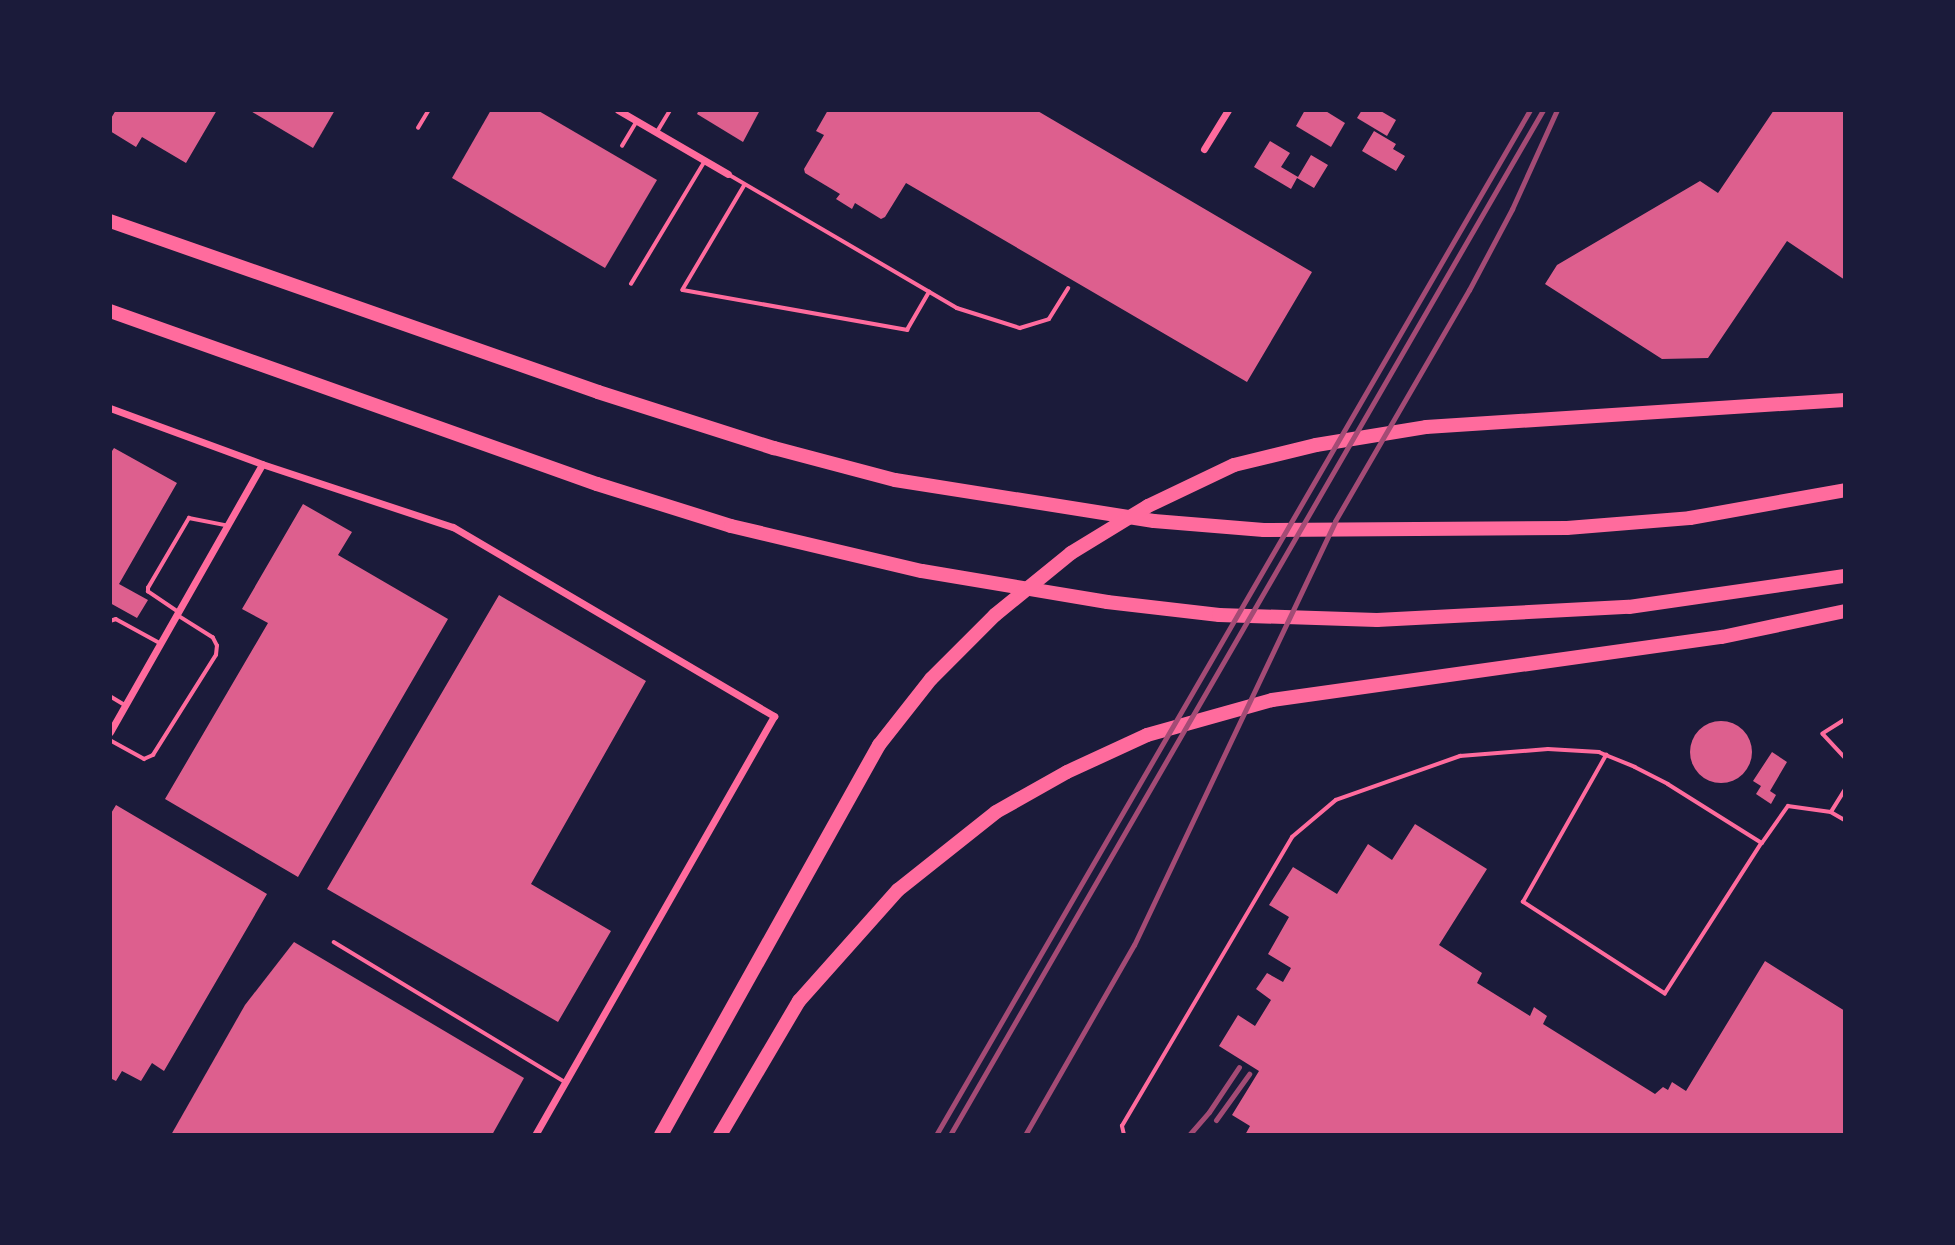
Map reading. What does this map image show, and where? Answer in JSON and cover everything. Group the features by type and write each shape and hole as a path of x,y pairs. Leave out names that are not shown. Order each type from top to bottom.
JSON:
{"highway":[{"path":"110,221 585,388 774,448 895,480 1154,521 1264,530 1567,528 1690,518 1845,490"},
{"path":"110,311 597,484 731,526 922,571 1107,602 1219,614 1377,620 1629,607 1845,576"},
{"path":"661,1135 879,745 931,678 995,615 1071,553 1148,506 1234,465 1316,445 1426,427 1845,400"},
{"path":"720,1135 799,1002 898,890 996,812 1066,772 1147,734 1272,700 1722,637 1845,611"}],"street":[{"path":"618,110 728,174"},
{"path":"1204,149 1227,110"},
{"path":"110,408 262,464 453,527 774,716 535,1135"},
{"path":"110,732 262,464"}],"lane":[{"path":"418,128 429,110"},
{"path":"657,133 670,110"},
{"path":"622,146 637,121"},
{"path":"631,284 705,161"},
{"path":"728,174 957,308 1020,328 1049,319 1068,288"},
{"path":"745,185 684,290 907,330 929,292"},
{"path":"110,740 144,759 153,755 216,655 217,646 213,638 148,592 148,588 189,518 227,525"},
{"path":"110,621 116,618 160,643"},
{"path":"110,696 125,705"},
{"path":"1845,720 1823,734 1845,758"},
{"path":"1124,1135 1122,1126 1292,837 1336,800 1460,756 1548,749 1606,755 1668,784 1762,844"},
{"path":"1606,755 1523,902 1665,994 1788,806 1831,812 1845,820"},
{"path":"1831,812 1845,790"},
{"path":"334,942 565,1082"}],"building":[{"path":"116,110 217,110 186,163 142,137 136,147 110,131 110,120"},
{"path":"249,110 335,110 313,148"},
{"path":"491,110 537,110 657,180 605,268 452,178"},
{"path":"699,110 760,110 743,142 697,114"},
{"path":"828,110 1036,110 1312,272 1247,382 906,183 885,217 881,219 855,203 852,209 836,199 840,194 805,173 804,169 824,135 816,131"},
{"path":"1305,110 1324,110 1345,123 1331,147 1296,126"},
{"path":"1362,110 1379,110 1396,120 1387,136 1357,118"},
{"path":"1774,110 1845,110 1845,280 1787,241 1708,358 1662,359 1545,284 1557,265 1700,181 1718,193"},
{"path":"1374,131 1396,144 1393,149 1405,156 1396,171 1362,151"},
{"path":"1270,141 1290,153 1281,167 1298,177 1311,155 1328,165 1314,188 1297,178 1291,189 1254,167"},
{"path":"114,448 177,483 119,584 148,600 137,618 110,603 110,454"},
{"path":"303,504 352,532 338,555 448,619 298,877 165,799 268,623 242,609"},
{"path":"499,595 646,681 531,884 611,931 558,1022 327,889"},
{"path":"1721,721 1743,730 1752,752 1743,774 1721,783 1699,774 1690,752 1699,730"},
{"path":"1772,752 1787,762 1770,791 1776,795 1771,804 1756,794 1761,786 1753,781"},
{"path":"116,805 267,894 164,1071 152,1063 141,1081 122,1071 116,1081 110,1078 110,815"},
{"path":"1415,824 1487,869 1439,945 1482,973 1477,983 1530,1016 1534,1007 1547,1016 1543,1024 1655,1094 1663,1087 1668,1090 1672,1082 1686,1091 1765,961 1845,1011 1845,1135 1245,1135 1250,1126 1232,1115 1259,1071 1219,1046 1238,1015 1255,1026 1271,1000 1256,989 1267,973 1283,982 1291,968 1268,954 1289,917 1269,905 1293,867 1337,894 1368,844 1392,860"},
{"path":"294,942 524,1078 492,1135 171,1135 245,1005"}],"railway":[{"path":"936,1135 1530,110"},
{"path":"950,1135 1543,110"},
{"path":"1025,1135 1134,945 1335,521 1469,290 1512,209 1557,110"},
{"path":"1189,1135 1209,1112 1239,1067"},
{"path":"1216,1120 1249,1074"}]}
